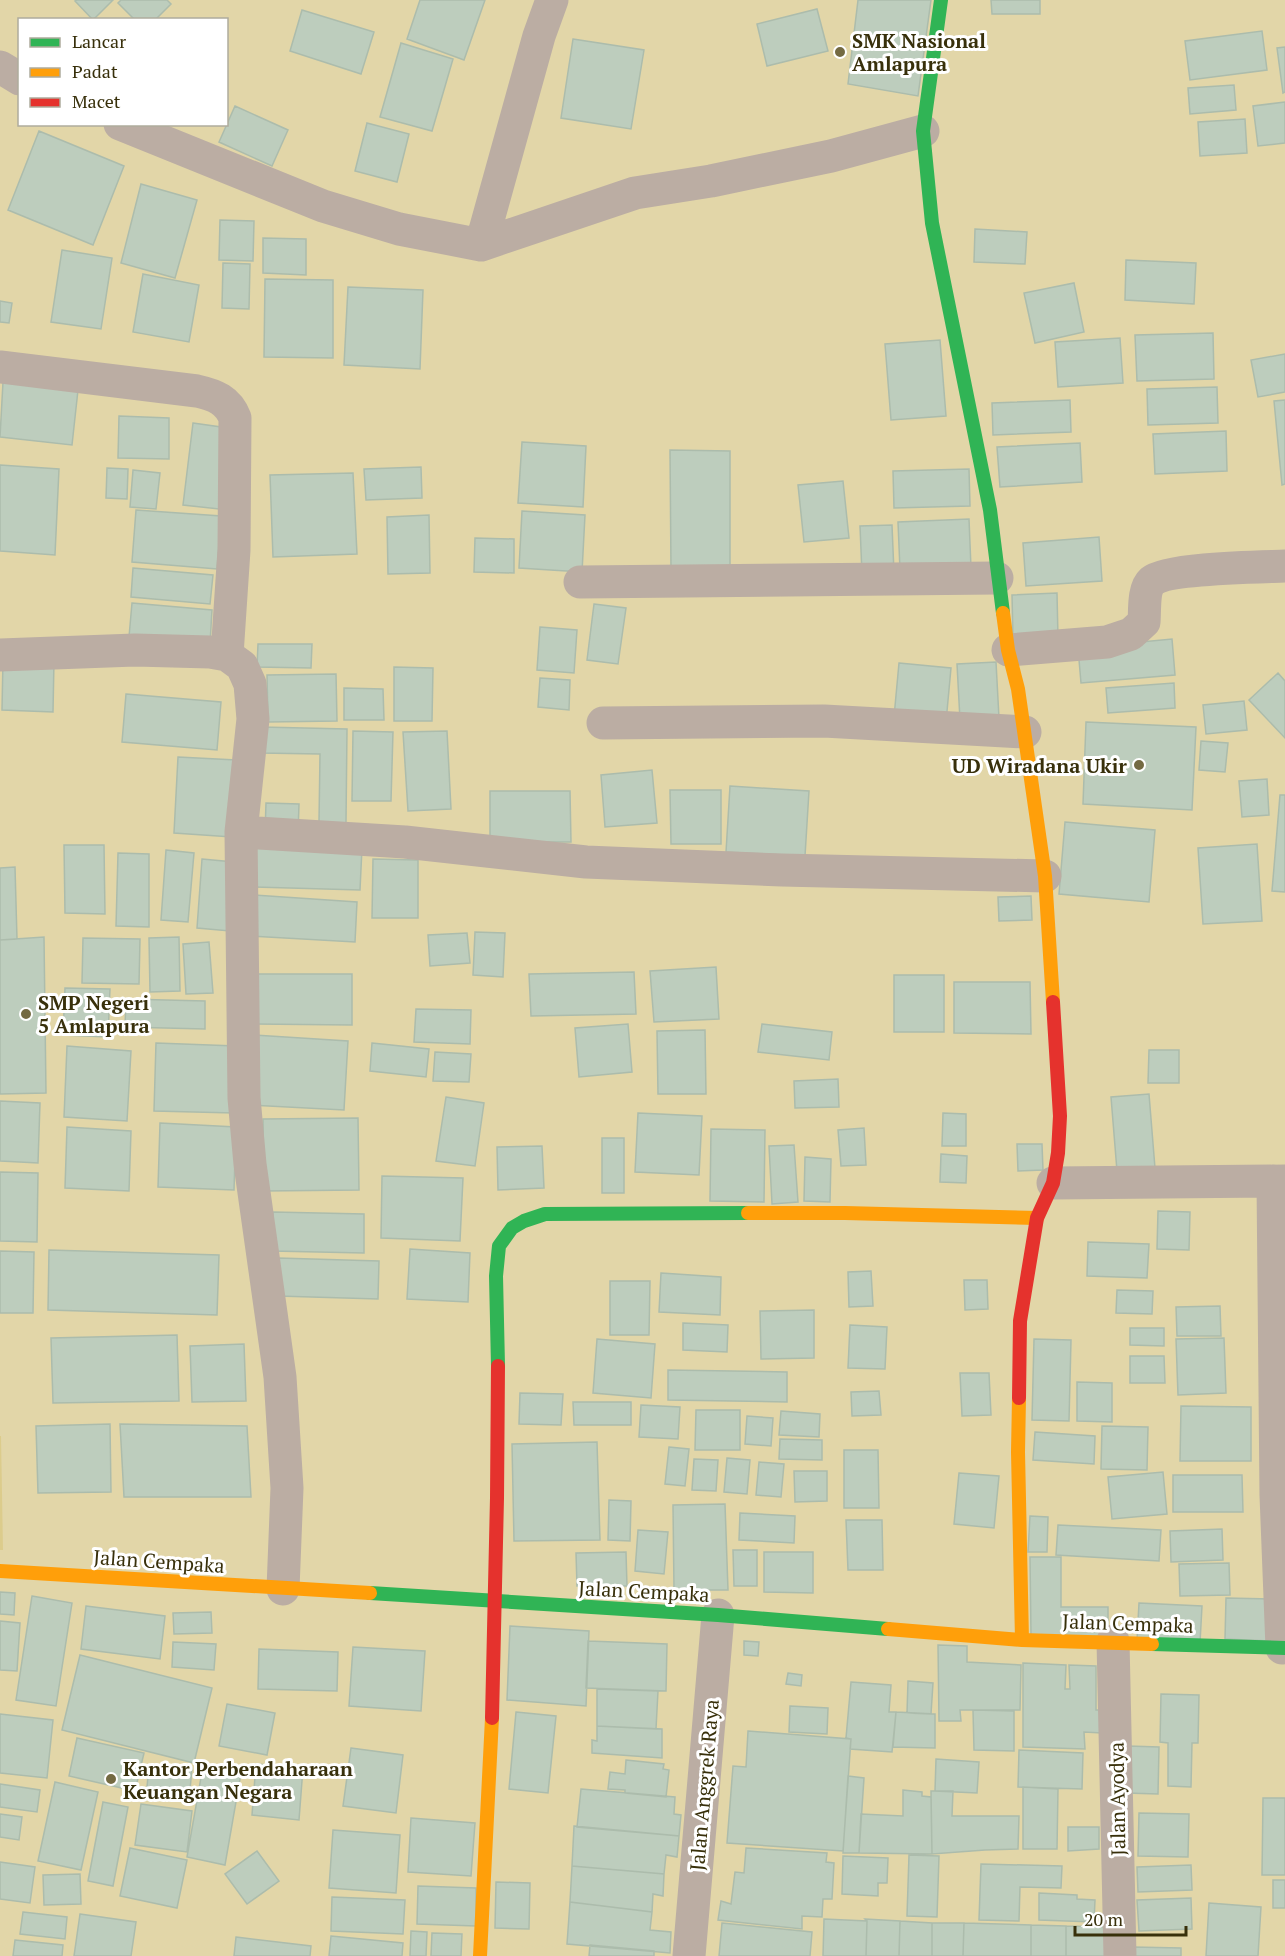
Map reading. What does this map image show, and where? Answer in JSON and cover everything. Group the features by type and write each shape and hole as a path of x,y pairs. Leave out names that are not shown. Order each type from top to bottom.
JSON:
{"street":[{"path":"481,245 539,36 552,0"},
{"path":"940,0 923,132 932,223 990,510 1008,650 1018,689 1025,732 1045,876 1060,1116 1053,1183 1037,1218 1020,1321 1018,1452 1022,1640"},
{"path":"0,67 18,78"},
{"path":"125,126 323,206 399,229 481,245 635,194 831,156 923,132"},
{"path":"0,367 197,391 221,399 230,408 235,418 234,550 227,655"},
{"path":"1008,650 1107,642 1131,634 1144,622 1148,587 1152,581 1166,575 1202,570 1285,566"},
{"path":"580,582 997,578"},
{"path":"0,655 135,650 210,652 227,655 242,666 250,684 253,719 241,832 244,1098 253,1186 280,1377 287,1488 284,1589"},
{"path":"603,723 824,721 1025,732"},
{"path":"241,832 405,842 586,862 782,870 1045,876"},
{"path":"1053,1183 1279,1181 1276,1483 1284,1648"},
{"path":"480,1956 488,1837 496,1600 498,1428 496,1283 498,1248 506,1232 523,1220 545,1214 845,1213 1037,1218"},
{"name":"Jalan Cempaka","path":"0,1570 718,1615 1022,1640 1284,1648"},
{"name":"Jalan Anggrek Raya","path":"689,1956 718,1615"},
{"name":"Jalan Ayodya","path":"1113,1641 1120,1956"}],"shaded area":[{"path":"1,1436 3,1550 0,1550"}],"building":[{"path":"113,0 95,18 91,18 75,1"},
{"path":"121,0 167,0 171,4 157,18 133,18 118,3"},
{"path":"420,0 485,0 464,60 407,39"},
{"path":"858,0 931,0 918,96 848,84"},
{"path":"991,0 1040,0 1040,14 992,14"},
{"path":"817,9 828,51 767,66 757,24"},
{"path":"302,10 374,32 361,74 290,51"},
{"path":"1262,31 1267,70 1190,80 1185,41"},
{"path":"573,39 644,50 631,129 561,118"},
{"path":"401,43 453,59 432,131 380,117"},
{"path":"1285,47 1285,92 1283,93 1277,48"},
{"path":"1234,85 1236,110 1190,114 1188,88"},
{"path":"1285,102 1285,143 1258,146 1253,106"},
{"path":"235,106 288,130 272,166 219,142"},
{"path":"1245,119 1247,153 1200,156 1198,122"},
{"path":"367,123 409,134 397,182 355,171"},
{"path":"39,131 124,166 93,245 8,210"},
{"path":"141,184 197,200 175,278 121,263"},
{"path":"220,220 254,221 253,261 219,260"},
{"path":"975,229 1027,232 1025,264 974,262"},
{"path":"263,238 306,239 306,275 263,273"},
{"path":"62,250 112,258 101,329 51,322"},
{"path":"1126,260 1196,263 1194,304 1125,300"},
{"path":"223,263 250,264 249,309 222,308"},
{"path":"143,274 199,285 189,342 133,332"},
{"path":"265,279 333,280 333,358 264,357"},
{"path":"1074,283 1084,332 1035,343 1024,293"},
{"path":"348,287 423,290 420,369 344,365"},
{"path":"0,301 12,303 9,323 0,322"},
{"path":"1213,333 1214,379 1137,381 1135,335"},
{"path":"1120,338 1123,383 1058,387 1055,342"},
{"path":"940,340 946,416 891,420 885,344"},
{"path":"1285,354 1285,392 1258,397 1251,360"},
{"path":"3,382 78,390 72,445 0,437"},
{"path":"1217,387 1218,423 1148,425 1147,389"},
{"path":"1070,400 1071,432 993,435 992,403"},
{"path":"1285,400 1285,484 1282,485 1274,401"},
{"path":"119,416 169,418 169,459 118,458"},
{"path":"193,423 228,428 219,509 183,505"},
{"path":"1226,431 1227,471 1155,474 1153,434"},
{"path":"522,442 586,446 583,507 518,503"},
{"path":"1080,443 1082,482 1000,487 997,447"},
{"path":"670,450 730,451 730,570 671,570"},
{"path":"0,465 59,469 55,555 0,551"},
{"path":"421,467 422,498 366,500 364,469"},
{"path":"107,468 128,469 127,499 106,498"},
{"path":"969,469 970,506 894,508 893,471"},
{"path":"133,470 160,473 156,509 130,507"},
{"path":"353,473 357,554 273,557 270,475"},
{"path":"843,481 849,538 804,542 798,485"},
{"path":"136,510 221,516 217,569 132,562"},
{"path":"522,511 585,515 582,572 519,568"},
{"path":"429,515 430,573 388,574 387,517"},
{"path":"969,519 971,568 900,570 898,522"},
{"path":"892,525 894,573 862,574 860,526"},
{"path":"1099,537 1102,581 1026,586 1023,543"},
{"path":"475,538 514,539 514,573 474,572"},
{"path":"133,568 213,575 210,604 131,597"},
{"path":"1057,593 1058,638 1013,639 1012,595"},
{"path":"132,603 212,610 210,644 129,637"},
{"path":"594,604 626,608 618,664 587,660"},
{"path":"540,627 577,630 574,673 537,670"},
{"path":"1172,639 1175,675 1081,683 1078,648"},
{"path":"258,644 312,644 311,668 257,667"},
{"path":"3,659 54,660 53,712 2,710"},
{"path":"996,662 999,718 960,720 957,664"},
{"path":"899,663 951,668 946,722 894,717"},
{"path":"394,667 433,668 432,721 394,721"},
{"path":"1278,673 1285,681 1285,738 1249,700"},
{"path":"336,674 337,721 268,722 267,675"},
{"path":"540,678 570,680 569,710 538,707"},
{"path":"1174,683 1175,708 1108,713 1106,688"},
{"path":"344,688 383,689 384,720 344,720"},
{"path":"126,694 221,702 217,750 122,742"},
{"path":"1244,701 1247,730 1206,734 1203,705"},
{"name":"UD Wiradana Ukir","path":"1086,722 1196,727 1192,810 1083,804"},
{"path":"261,727 347,729 346,823 319,822 320,754 260,753"},
{"path":"353,731 393,732 391,801 352,801"},
{"path":"447,731 451,809 408,811 403,732"},
{"path":"1201,741 1228,743 1225,772 1199,770"},
{"path":"178,757 236,760 232,837 174,833"},
{"path":"652,770 657,823 605,827 601,775"},
{"path":"1267,779 1269,815 1242,817 1239,781"},
{"path":"730,786 809,791 805,856 726,852"},
{"path":"670,790 721,790 721,844 671,844"},
{"path":"490,791 570,791 571,842 490,842"},
{"path":"1280,795 1285,795 1285,892 1272,891"},
{"path":"266,803 299,804 298,834 265,833"},
{"path":"1065,822 1155,830 1149,902 1059,894"},
{"path":"1257,844 1262,921 1203,924 1198,848"},
{"path":"64,845 104,845 105,914 65,913"},
{"path":"255,845 362,848 360,890 253,887"},
{"path":"166,850 194,853 188,922 161,920"},
{"path":"118,853 149,854 149,927 116,926"},
{"path":"202,859 234,862 230,931 197,928"},
{"path":"373,859 418,860 418,918 372,918"},
{"path":"15,867 17,939 0,940 0,868"},
{"path":"253,895 357,902 355,942 251,936"},
{"path":"1031,896 1032,920 999,921 998,897"},
{"path":"475,932 505,933 503,977 473,975"},
{"path":"467,933 470,963 430,966 428,935"},
{"path":"44,937 46,1093 0,1094 0,940"},
{"path":"179,937 180,991 150,992 149,938"},
{"path":"83,938 140,939 139,984 82,983"},
{"path":"209,942 213,993 186,994 183,944"},
{"path":"716,967 719,1019 654,1022 650,971"},
{"path":"634,972 636,1014 531,1016 529,974"},
{"path":"253,974 352,974 352,1025 253,1024"},
{"path":"894,975 944,975 944,1032 894,1032"},
{"path":"954,982 1030,982 1031,1034 954,1033"},
{"path":"65,988 110,989 108,1037 63,1035"},
{"path":"126,999 205,1001 205,1029 125,1027"},
{"path":"416,1009 471,1010 470,1044 414,1042"},
{"path":"628,1024 632,1072 579,1077 575,1028"},
{"path":"762,1024 832,1032 829,1060 758,1052"},
{"path":"705,1030 706,1094 658,1094 657,1031"},
{"path":"253,1035 348,1041 344,1110 249,1105"},
{"path":"156,1043 236,1046 234,1113 154,1111"},
{"path":"372,1043 429,1049 426,1077 370,1071"},
{"path":"67,1046 131,1051 127,1121 64,1117"},
{"path":"1149,1050 1179,1050 1179,1083 1148,1083"},
{"path":"435,1052 471,1054 469,1082 433,1081"},
{"path":"838,1079 839,1107 795,1108 794,1081"},
{"path":"1149,1094 1155,1168 1117,1171 1111,1097"},
{"path":"446,1097 484,1103 475,1166 436,1161"},
{"path":"0,1101 40,1103 38,1163 0,1161"},
{"path":"638,1113 702,1116 699,1175 635,1172"},
{"path":"943,1113 966,1114 966,1146 942,1146"},
{"path":"358,1118 359,1190 264,1191 263,1119"},
{"path":"160,1123 236,1127 234,1190 158,1187"},
{"path":"67,1127 131,1131 129,1191 65,1188"},
{"path":"864,1128 866,1165 841,1166 838,1130"},
{"path":"711,1129 765,1130 764,1202 710,1201"},
{"path":"602,1138 624,1138 624,1193 602,1193"},
{"path":"1017,1144 1042,1144 1043,1170 1018,1171"},
{"path":"794,1145 798,1202 772,1204 769,1146"},
{"path":"542,1146 544,1188 498,1190 497,1147"},
{"path":"941,1154 967,1156 966,1183 940,1182"},
{"path":"805,1157 831,1159 830,1202 804,1201"},
{"path":"0,1172 38,1173 37,1242 0,1241"},
{"path":"382,1176 463,1178 460,1241 381,1238"},
{"path":"1158,1211 1190,1212 1189,1250 1157,1249"},
{"path":"273,1212 364,1214 364,1253 272,1251"},
{"path":"1088,1242 1149,1244 1147,1278 1087,1276"},
{"path":"410,1249 470,1253 468,1302 407,1299"},
{"path":"49,1250 219,1255 217,1315 48,1310"},
{"path":"0,1251 34,1252 33,1313 0,1313"},
{"path":"278,1258 379,1261 378,1299 278,1296"},
{"path":"871,1271 873,1306 849,1307 848,1272"},
{"path":"661,1273 721,1277 720,1315 659,1312"},
{"path":"964,1280 987,1280 988,1309 965,1310"},
{"path":"610,1281 650,1281 649,1335 610,1335"},
{"path":"1117,1290 1153,1291 1152,1314 1116,1313"},
{"path":"1220,1306 1221,1336 1177,1336 1176,1307"},
{"path":"814,1310 814,1358 761,1359 760,1311"},
{"path":"683,1323 728,1325 727,1352 683,1350"},
{"path":"850,1325 887,1327 885,1369 848,1368"},
{"path":"1130,1328 1164,1328 1164,1346 1130,1345"},
{"path":"177,1335 179,1401 53,1403 51,1338"},
{"path":"1224,1338 1226,1393 1178,1395 1176,1339"},
{"path":"597,1339 655,1344 651,1398 593,1393"},
{"path":"1034,1339 1071,1340 1069,1421 1032,1420"},
{"path":"244,1344 246,1401 192,1402 190,1346"},
{"path":"1130,1356 1164,1356 1165,1383 1130,1383"},
{"path":"668,1370 787,1372 787,1402 668,1400"},
{"path":"960,1373 989,1373 991,1415 962,1416"},
{"path":"1077,1382 1112,1383 1112,1422 1077,1421"},
{"path":"879,1391 881,1415 852,1416 851,1392"},
{"path":"520,1393 563,1394 561,1425 519,1424"},
{"path":"573,1402 631,1402 631,1425 574,1425"},
{"path":"641,1405 680,1407 678,1439 639,1437"},
{"path":"1181,1406 1251,1407 1251,1461 1180,1461"},
{"path":"696,1410 740,1410 740,1450 695,1450"},
{"path":"781,1411 820,1414 819,1437 779,1435"},
{"path":"747,1416 773,1418 771,1446 745,1444"},
{"path":"110,1424 111,1492 38,1493 36,1426"},
{"path":"120,1424 247,1426 251,1497 124,1497"},
{"path":"1102,1426 1148,1427 1147,1470 1101,1469"},
{"path":"1035,1432 1095,1436 1094,1464 1033,1460"},
{"path":"780,1439 822,1440 822,1460 779,1459"},
{"path":"597,1442 600,1540 514,1541 512,1444"},
{"path":"669,1447 689,1449 685,1486 665,1484"},
{"path":"844,1450 878,1450 879,1508 844,1508"},
{"path":"727,1458 750,1460 747,1494 724,1492"},
{"path":"694,1459 718,1460 716,1491 692,1490"},
{"path":"759,1462 784,1464 781,1497 756,1495"},
{"path":"794,1471 827,1471 827,1501 795,1502"},
{"path":"1163,1472 1167,1514 1112,1519 1108,1477"},
{"path":"959,1473 999,1476 994,1528 954,1524"},
{"path":"1173,1475 1242,1475 1243,1512 1173,1512"},
{"path":"609,1500 631,1501 630,1541 608,1540"},
{"path":"725,1504 728,1590 674,1590 673,1505"},
{"path":"740,1513 795,1516 794,1543 739,1540"},
{"path":"1030,1516 1048,1517 1047,1552 1028,1552"},
{"path":"846,1520 882,1520 883,1570 848,1570"},
{"path":"1058,1525 1161,1530 1159,1561 1056,1555"},
{"path":"1222,1529 1223,1560 1171,1562 1170,1531"},
{"path":"638,1530 668,1532 664,1574 635,1571"},
{"path":"733,1550 757,1550 757,1586 734,1586"},
{"path":"626,1552 627,1586 577,1586 576,1553"},
{"path":"764,1552 813,1552 813,1593 764,1592"},
{"path":"1030,1557 1061,1557 1061,1607 1108,1607 1108,1636 1031,1636"},
{"path":"1229,1563 1230,1595 1180,1596 1179,1564"},
{"path":"0,1592 15,1593 14,1615 0,1614"},
{"path":"32,1596 72,1603 56,1706 16,1700"},
{"path":"1226,1598 1271,1599 1270,1641 1225,1639"},
{"path":"1139,1603 1202,1606 1200,1643 1137,1640"},
{"path":"86,1606 165,1616 160,1659 81,1649"},
{"path":"211,1612 212,1633 174,1634 173,1613"},
{"path":"0,1621 20,1623 17,1671 0,1670"},
{"path":"510,1626 589,1631 586,1706 507,1700"},
{"path":"588,1641 667,1644 666,1691 586,1688"},
{"path":"744,1641 759,1642 758,1656 744,1655"},
{"path":"173,1642 216,1644 214,1670 172,1667"},
{"path":"938,1645 967,1646 967,1662 1021,1665 1020,1710 960,1710 961,1721 939,1721"},
{"path":"353,1647 425,1651 421,1711 349,1706"},
{"path":"259,1649 338,1652 337,1691 258,1689"},
{"path":"80,1655 212,1688 194,1763 62,1730"},
{"path":"1023,1663 1066,1665 1065,1689 1070,1689 1069,1665 1096,1666 1096,1710 1101,1710 1102,1733 1084,1732 1085,1749 1023,1747"},
{"path":"788,1673 802,1675 801,1686 786,1684"},
{"path":"908,1681 933,1683 931,1714 907,1713"},
{"path":"851,1682 891,1685 889,1712 896,1712 892,1752 850,1749 851,1739 846,1738"},
{"path":"597,1689 658,1691 656,1729 597,1726"},
{"path":"1161,1694 1199,1695 1198,1743 1192,1743 1191,1787 1168,1786 1168,1743 1160,1742"},
{"path":"227,1704 275,1713 267,1755 219,1746"},
{"path":"790,1706 828,1708 827,1734 789,1732"},
{"path":"973,1710 1014,1711 1014,1751 974,1750"},
{"path":"516,1712 556,1716 548,1793 509,1789"},
{"path":"896,1712 935,1714 935,1748 893,1747"},
{"path":"0,1714 53,1720 47,1778 0,1773"},
{"path":"597,1726 662,1729 662,1758 592,1753 592,1740 597,1741"},
{"path":"748,1731 851,1739 843,1851 727,1843 733,1766 746,1767"},
{"path":"77,1738 144,1753 135,1791 69,1776"},
{"path":"1128,1746 1159,1747 1158,1794 1126,1793"},
{"path":"351,1748 403,1755 396,1813 343,1806"},
{"path":"1019,1750 1083,1753 1082,1789 1018,1787"},
{"path":"936,1759 979,1762 977,1793 935,1791"},
{"path":"626,1760 664,1764 663,1769 669,1770 666,1797 608,1789 610,1772 625,1774"},
{"path":"256,1764 303,1768 299,1820 252,1815"},
{"path":"149,1765 192,1768 189,1801 146,1798"},
{"path":"203,1766 241,1773 225,1865 187,1857"},
{"path":"848,1776 864,1778 859,1853 843,1853"},
{"path":"55,1782 98,1792 81,1870 38,1861"},
{"path":"0,1784 40,1790 37,1812 0,1807"},
{"path":"1023,1787 1058,1789 1057,1849 1023,1849"},
{"path":"581,1789 675,1797 674,1814 681,1815 679,1836 577,1827"},
{"path":"903,1790 922,1792 922,1796 931,1797 932,1854 859,1853 861,1814 903,1816"},
{"path":"931,1791 953,1791 952,1816 1019,1816 1018,1849 932,1854"},
{"path":"1263,1798 1285,1798 1285,1875 1262,1875"},
{"path":"103,1802 128,1807 113,1886 88,1881"},
{"path":"141,1804 192,1811 187,1852 135,1845"},
{"path":"1139,1813 1189,1814 1188,1857 1138,1856"},
{"path":"0,1814 22,1817 19,1840 0,1837"},
{"path":"411,1818 475,1823 471,1876 408,1872"},
{"path":"574,1826 679,1836 677,1857 666,1855 664,1874 572,1866"},
{"path":"1068,1827 1099,1827 1099,1849 1068,1851"},
{"path":"333,1830 400,1835 396,1893 329,1888"},
{"path":"130,1848 187,1860 177,1908 120,1896"},
{"path":"746,1848 827,1853 826,1862 834,1863 832,1899 823,1899 822,1917 802,1916 802,1929 718,1920 721,1901 731,1904 735,1872 744,1873"},
{"path":"257,1851 279,1881 247,1904 225,1874"},
{"path":"909,1855 939,1856 937,1917 907,1916"},
{"path":"843,1856 888,1858 887,1883 878,1883 878,1896 842,1894"},
{"path":"0,1862 35,1867 30,1903 0,1899"},
{"path":"981,1864 1062,1866 1061,1888 1020,1887 1019,1921 979,1920"},
{"path":"1191,1865 1192,1890 1138,1892 1137,1867"},
{"path":"572,1866 664,1874 663,1896 653,1894 652,1912 570,1902"},
{"path":"80,1874 81,1904 44,1905 43,1875"},
{"path":"1273,1880 1285,1880 1285,1908 1273,1908"},
{"path":"496,1882 530,1883 529,1929 495,1928"},
{"path":"418,1886 476,1888 476,1926 417,1924"},
{"path":"1039,1893 1077,1895 1077,1899 1095,1900 1094,1922 1039,1920"},
{"path":"332,1897 405,1900 403,1934 331,1931"},
{"path":"1191,1898 1192,1929 1139,1931 1137,1900"},
{"path":"570,1902 652,1912 650,1930 671,1932 670,1953 567,1944"},
{"path":"1209,1903 1261,1907 1258,1956 1206,1956"},
{"path":"23,1912 67,1917 65,1939 20,1934"},
{"path":"80,1914 136,1922 131,1956 74,1956"},
{"path":"824,1919 867,1921 866,1956 823,1956"},
{"path":"865,1919 900,1921 899,1956 866,1956 867,1921"},
{"path":"900,1921 932,1923 932,1956 899,1956"},
{"path":"722,1923 812,1932 810,1956 719,1956"},
{"path":"932,1923 964,1923 963,1956 932,1956"},
{"path":"964,1923 1031,1925 1031,1956 963,1956"},
{"path":"1031,1925 1066,1926 1066,1956 1031,1956"},
{"path":"1066,1926 1106,1927 1105,1956 1066,1956"},
{"path":"411,1931 427,1932 426,1956 410,1956"},
{"path":"432,1933 462,1934 461,1956 431,1956"},
{"path":"331,1936 403,1943 402,1956 329,1956"},
{"path":"236,1937 311,1946 310,1956 234,1956"},
{"path":"15,1940 63,1945 62,1956 13,1956"},
{"path":"590,1945 654,1951 654,1956 589,1956"},
{"path":"1133,1947 1181,1948 1181,1956 1133,1956"}],"traffic: fast":[{"path":"941,0 923,131 932,223 990,510 1003,613"},
{"path":"498,1366 496,1276 499,1246 512,1228 545,1214 748,1213"},
{"path":"370,1593 718,1615 888,1629"},
{"path":"1152,1644 1285,1648"}],"traffic: slow":[{"path":"1003,613 1008,650 1018,689 1045,876 1053,1002"},
{"path":"748,1213 1037,1218"},
{"path":"1019,1398 1022,1640"},
{"path":"0,1571 370,1593"},
{"path":"888,1629 1022,1640 1152,1644"},
{"path":"480,1956 492,1718"}],"traffic: jam":[{"path":"1019,1398 1020,1321 1037,1218 1053,1183 1058,1153 1060,1116 1053,1002"},
{"path":"492,1718 498,1366"}],"place":[{"name":"SMK Nasional Amlapura","path":"840,52"},
{"name":"UD Wiradana Ukir","path":"1139,765"},
{"name":"SMP Negeri 5 Amlapura","path":"26,1014"},
{"name":"Kantor Perbendaharaan Keuangan Negara","path":"111,1779"}]}
